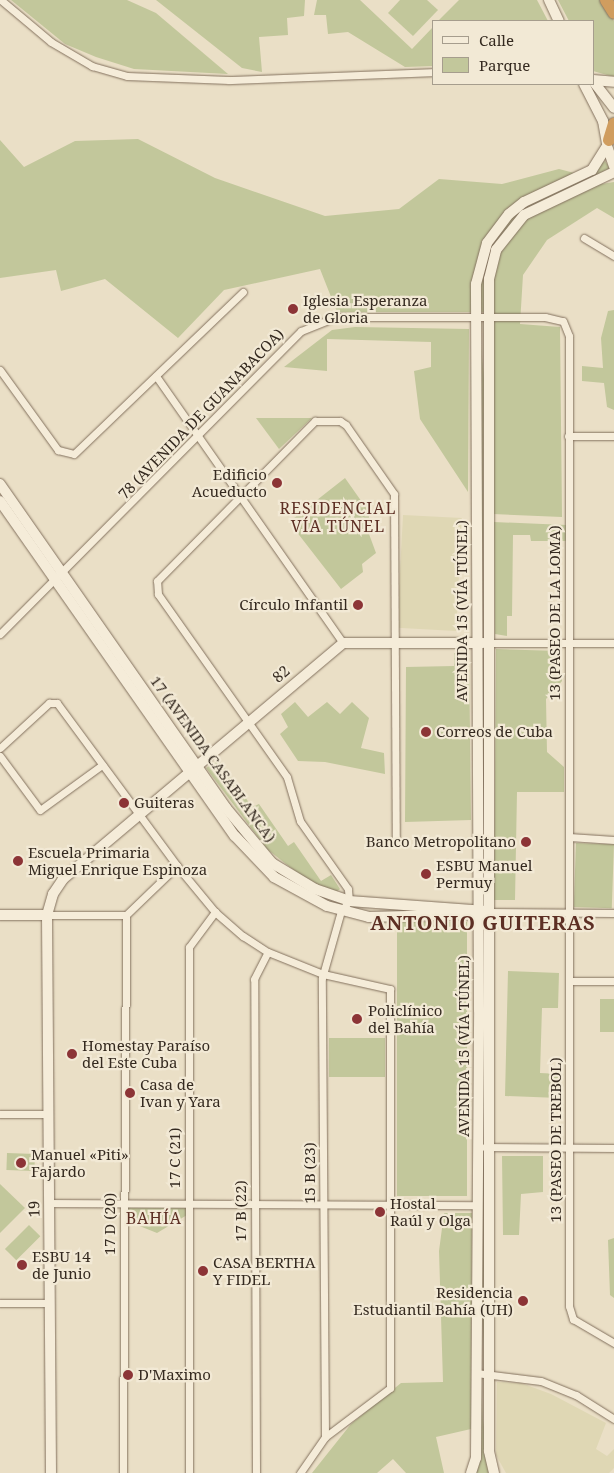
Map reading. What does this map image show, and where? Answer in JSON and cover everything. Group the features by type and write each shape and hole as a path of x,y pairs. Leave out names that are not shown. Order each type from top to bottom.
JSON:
{"highway":[{"path":"606,0 614,13"},
{"path":"611,0 614,4"},
{"path":"609,142 614,124"}],"main road":[{"path":"548,0 558,20"},
{"path":"594,81 614,82"},
{"path":"594,82 614,108"},
{"path":"585,85 603,121 614,166"},
{"name":"AVENIDA 15 (VÍA TÚNEL)","path":"494,1473 489,1457 491,1374 490,1147 476,643 476,289 487,243 509,214 524,202 592,170 609,142"},
{"name":"AVENIDA 15 (VÍA TÚNEL)","path":"471,1473 476,1458 487,644 487,299 496,250 520,219 542,204 614,172"},
{"name":"17 (AVENIDA CASABLANCA)","path":"0,484 60,577 193,769 267,871 304,896 341,911 390,918 483,912"},
{"name":"17 (AVENIDA CASABLANCA)","path":"0,501 60,577"},
{"path":"343,643 487,644"},
{"name":"82","path":"47,915 63,879 343,643"},
{"name":"17 (AVENIDA CASABLANCA)","path":"193,769 272,863 315,889 349,901 483,912"},
{"path":"0,915 47,915"},
{"name":"19","path":"47,915 51,1473"}],"street":[{"path":"1,0 51,42 92,66 127,76 229,80 432,72"},
{"path":"584,238 614,256"},
{"path":"0,370 58,450 74,454 87,446 211,321 243,292"},
{"name":"78 (AVENIDA DE GUANABACOA)","path":"0,634 60,577 273,357 318,323 335,317 558,317"},
{"name":"13 (PASEO DE LA LOMA)","path":"558,317 569,336 568,643 570,914"},
{"path":"156,376 195,437 343,643"},
{"path":"341,911 349,901 346,885 300,821 287,778 158,594 156,581 166,566 309,424 340,421 394,494 393,642 396,842"},
{"path":"568,436 614,436"},
{"path":"487,644 614,643"},
{"path":"0,748 54,701 138,815 215,912 268,952 324,974 390,989 390,1388 325,1437 300,1473"},
{"path":"0,756 40,810 102,764"},
{"path":"569,837 614,840"},
{"path":"47,915 126,915 177,866"},
{"name":"15 B (23)","path":"325,1437 324,974 341,911"},
{"name":"17 C (21)","path":"189,1473 189,947 215,912"},
{"path":"483,912 614,913"},
{"name":"13 (PASEO DE TREBOL)","path":"570,914 569,1306 573,1319 583,1327 614,1343"},
{"name":"17 D (20)","path":"123,1473 126,915"},
{"name":"17 B (22)","path":"256,1473 254,979 268,952"},
{"path":"570,981 614,981"},
{"path":"0,1114 48,1114"},
{"path":"479,1146 570,1146 614,1149"},
{"path":"49,1203 478,1204"},
{"path":"0,1303 50,1303"},
{"path":"476,1373 541,1381 576,1395 614,1419"}],"shaded area":[{"path":"403,515 462,518 456,631 397,628"},
{"path":"497,1382 521,1383 551,1394 606,1423 596,1449 607,1456 614,1449 614,1468 609,1473 506,1473 496,1455"}],"green space":[{"path":"11,0 127,0 156,13 228,74 134,69 96,57 65,44"},
{"path":"156,0 305,0 304,16 287,18 288,35 259,37 262,72 242,68"},
{"path":"317,0 360,0 412,49 432,28 432,66 405,67 348,32 328,34 326,15 314,15"},
{"path":"400,0 427,0 438,10 413,36 388,13"},
{"path":"459,0 537,0 547,20 439,20"},
{"path":"558,0 601,0 614,21 614,77 594,71 594,20 568,20"},
{"path":"138,139 215,178 325,216 399,209 439,179 502,184 559,169 582,175 605,161 610,168 586,180 589,186 614,182 614,218 597,208 547,240 523,275 520,324 560,327 562,517 493,514 488,312 337,312 320,269 224,290 178,338 105,279 61,291 56,270 0,278 0,140 24,167 75,141"},
{"path":"614,310 614,410 607,407 604,383 582,381 582,366 603,368 601,338 608,311"},
{"path":"355,327 469,329 468,492 420,419 414,371 431,367 431,342 327,339 327,371 284,367 332,330"},
{"path":"480,333 484,379 482,633"},
{"path":"256,418 312,418 279,449"},
{"path":"345,478 369,512 369,534 376,553 362,564 363,572 341,589 289,522"},
{"path":"494,522 566,525 566,541 531,541 530,535 513,535 512,616 507,616 507,636 495,634"},
{"path":"496,649 560,651 562,681 546,699 547,752 564,767 564,792 517,792 515,900 494,900"},
{"path":"482,650 485,701 484,905 482,854"},
{"path":"454,653 469,653 471,820 405,822 406,667 454,666"},
{"path":"295,702 308,717 327,702 340,714 352,702 369,718 361,748 384,753 385,774 325,762 298,761 280,734 288,727 281,714"},
{"path":"219,760 252,807 259,804 288,846 294,842 321,881 331,875 340,889 335,893 305,879 267,849 206,768"},
{"path":"576,843 614,844 612,908 574,907"},
{"path":"397,922 467,922 467,1196 397,1196"},
{"path":"508,971 559,973 558,1008 542,1008 540,1073 560,1074 559,1098 505,1096"},
{"path":"600,999 614,999 614,1032 600,1032"},
{"path":"329,1038 385,1038 385,1077 329,1077"},
{"path":"7,1153 35,1154 34,1171 6,1170"},
{"path":"482,1155 484,1155 485,1362 482,1312"},
{"path":"502,1156 543,1156 543,1192 521,1194 519,1235 503,1235"},
{"path":"0,1184 25,1208 0,1233"},
{"path":"128,1208 187,1208 187,1215 157,1233 132,1223"},
{"path":"444,1213 472,1213 471,1429 436,1437 444,1473 406,1473 393,1459 377,1473 312,1473 351,1424 401,1383 443,1382 439,1251"},
{"path":"29,1225 40,1236 16,1260 5,1249"},
{"path":"614,1238 614,1298 610,1295 608,1240"},
{"path":"481,1384 483,1421 491,1473 476,1473"}],"place":[{"name":"Iglesia Esperanza de Gloria","path":"293,309"},
{"name":"Edificio Acueducto","path":"277,483"},
{"name":"Círculo Infantil","path":"358,605"},
{"name":"Correos de Cuba","path":"426,732"},
{"name":"Guiteras","path":"124,803"},
{"name":"Banco Metropolitano","path":"526,842"},
{"name":"Escuela Primaria Miguel Enrique Espinoza","path":"18,861"},
{"name":"ESBU Manuel Permuy","path":"426,874"},
{"name":"Policlínico del Bahía","path":"357,1019"},
{"name":"Homestay Paraíso del Este Cuba","path":"72,1054"},
{"name":"Casa de Ivan y Yara","path":"130,1093"},
{"name":"Manuel «Piti» Fajardo","path":"21,1163"},
{"name":"Hostal Raúl y Olga","path":"380,1212"},
{"name":"ESBU 14 de Junio","path":"22,1265"},
{"name":"CASA BERTHA Y FIDEL","path":"203,1271"},
{"name":"Residencia Estudiantil Bahía (UH)","path":"523,1301"},
{"name":"D'Maximo","path":"128,1375"}],"district":[{"name":"RESIDENCIAL VÍA TÚNEL","path":"338,517"},
{"name":"ANTONIO GUITERAS","path":"483,922"},
{"name":"BAHÍA","path":"154,1218"}]}
